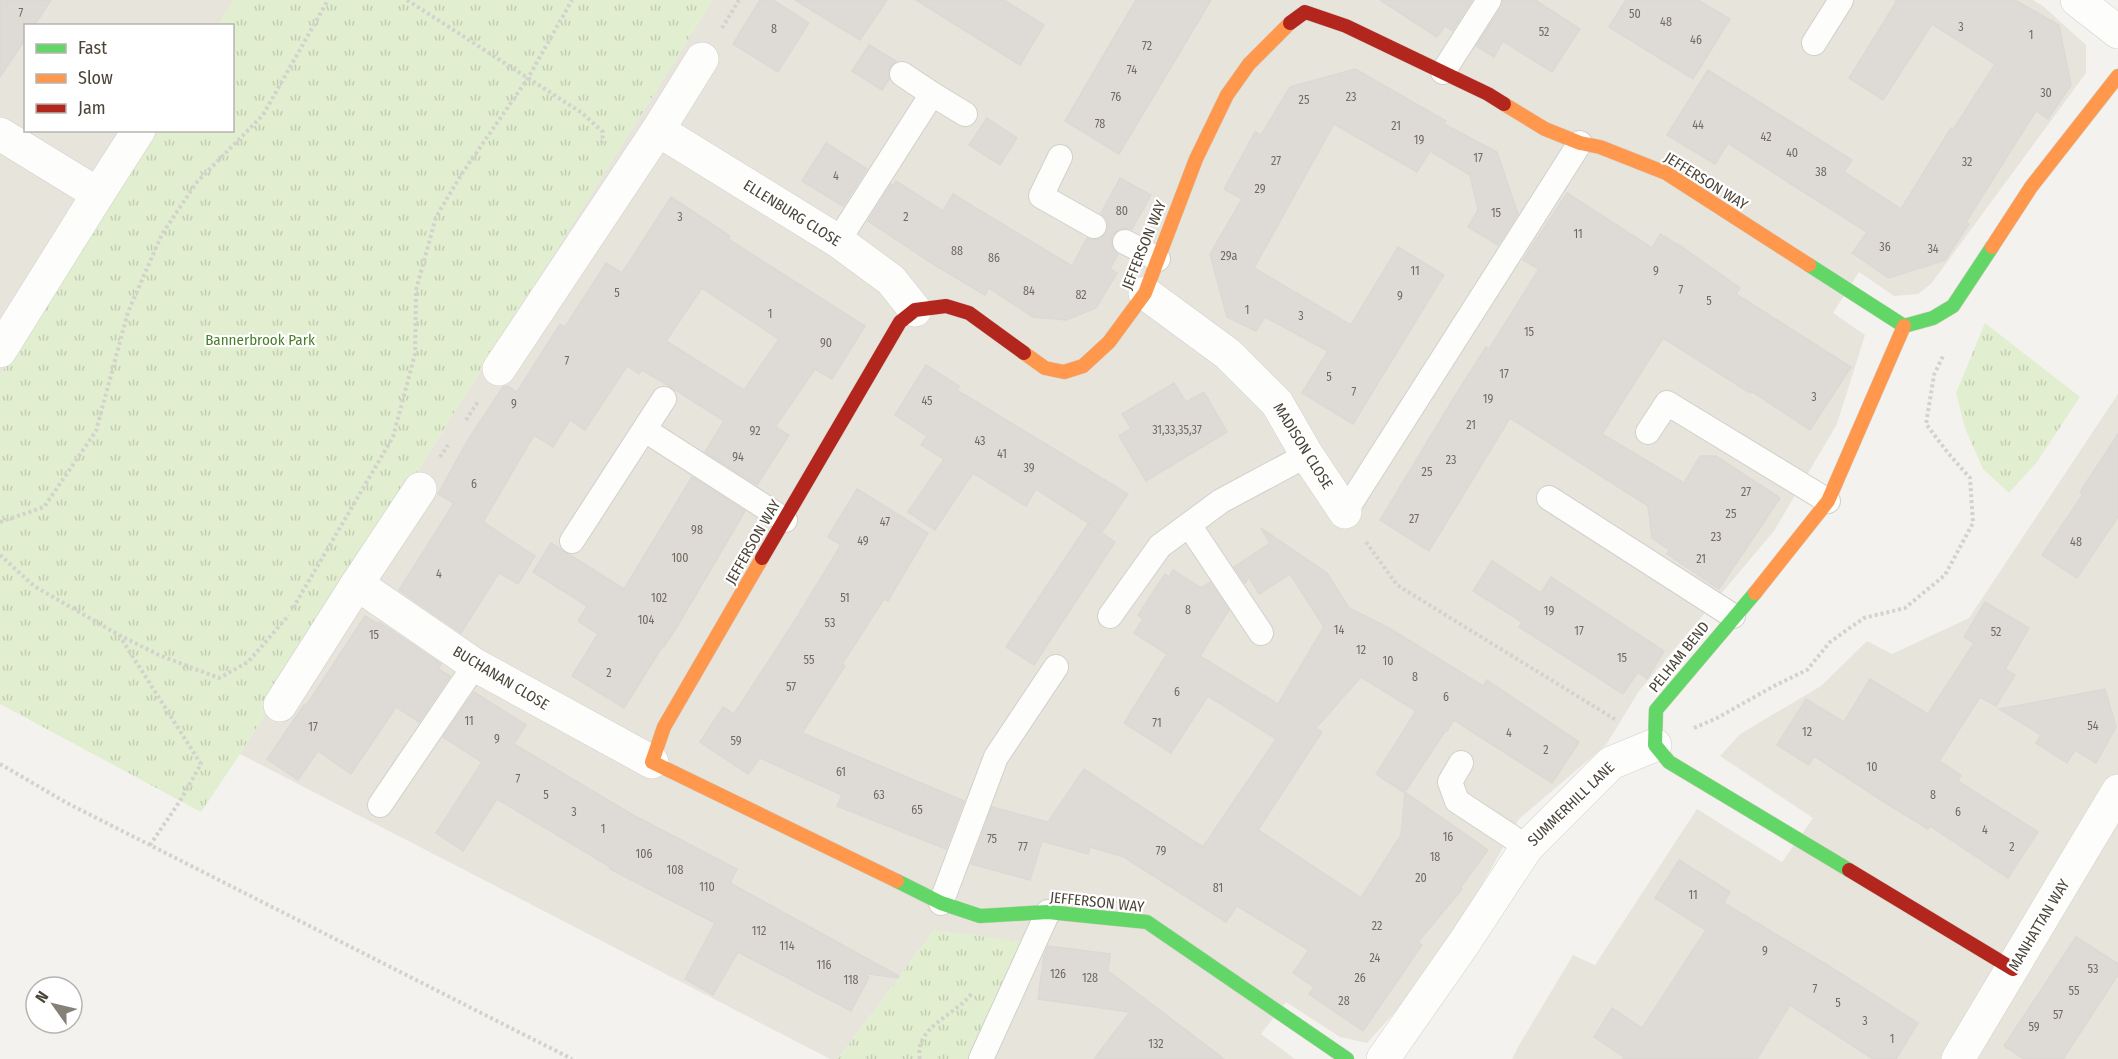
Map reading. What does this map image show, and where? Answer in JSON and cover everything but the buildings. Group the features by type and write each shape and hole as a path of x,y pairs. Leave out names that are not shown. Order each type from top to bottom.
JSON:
{"street":[{"path":"2077,0 2118,32"},
{"name":"JEFFERSON WAY","path":"1347,1059 1146,922 1048,912 980,916 941,903 652,762 664,727 900,322 915,310 946,306 969,313 1045,368 1064,372 1083,366 1109,342 1145,293 1196,159 1227,95 1256,57 1303,6 1488,94 1545,129 1580,144 1600,147 1666,173 1904,326"},
{"path":"500,369 658,130 702,59"},
{"path":"1904,326 1933,318 1953,306 2031,187 2118,76"},
{"name":"ELLENBURG CLOSE","path":"658,130 838,241 891,280 915,310"},
{"path":"0,351 138,132"},
{"path":"0,134 98,194"},
{"name":"MADISON CLOSE","path":"1145,293 1228,354 1277,403 1306,455 1345,512"},
{"name":"PELHAM BEND","path":"1655,745 1656,710 1733,616 1772,573 1828,501 1904,326"},
{"path":"280,705 420,489"},
{"name":"BUCHANAN CLOSE","path":"357,584 475,665 652,762"},
{"path":"1655,745 1669,762 2013,969"},
{"name":"SUMMERHILL LANE","path":"1383,1059 1464,943 1527,847 1611,763 1655,745"},
{"name":"MANHATTAN WAY","path":"1958,1059 2118,791"}],"lane":[{"path":"1443,72 1489,0"},
{"path":"1814,43 1841,0"},
{"path":"902,74 965,114"},
{"path":"838,241 932,94"},
{"path":"1345,512 1580,144"},
{"path":"1060,157 1041,196 1094,226"},
{"path":"1125,242 1158,260"},
{"path":"572,541 664,399"},
{"path":"1648,432 1667,403 1828,501"},
{"path":"645,430 785,520"},
{"path":"1110,616 1160,546 1221,501 1306,455"},
{"path":"1549,498 1733,616"},
{"path":"1189,525 1261,633"},
{"path":"380,806 475,665"},
{"path":"941,903 996,757 1056,667"},
{"path":"1461,763 1450,782 1457,801 1527,847"},
{"path":"981,1059 1048,912"}],"path":[{"path":"0,522 44,507 96,431 128,312 162,234 197,182 263,115 328,0"},
{"path":"407,0 582,113"},
{"path":"0,555 34,586 119,635 159,655 219,678 248,662 289,616 393,437 415,354 417,290 436,217 461,175 528,78 572,0"},
{"path":"1345,512 1397,585 1655,745 1717,718 1808,670 1830,642 1864,618 1905,608 1945,575 1973,523 1970,478 1926,424 1934,375 1952,338 1942,312"},
{"path":"119,635 201,764 180,801 150,845"},
{"path":"0,764 68,803 572,1059"},
{"path":"920,1059 918,1052 926,1032 955,1011 974,989"}],"shaded area":[{"path":"0,0 234,0 219,24 24,24 24,132 152,132 0,375"},
{"path":"713,0 2033,0 2043,6 2086,45 2086,73 1931,284 1918,294 1894,296 1859,272 1833,313 1865,335 1837,424 1774,531 1639,691 1606,745 1519,819 1435,968 1367,1043 1340,1037 1286,1002 1261,1034 1295,1059 971,1059 934,930 838,1059 830,1059 240,754"},
{"path":"2118,394 2118,1059 1512,1059 1573,955 1595,965 1697,809 1782,862 1813,818 1720,756 1740,734 1821,686 1867,641 1892,654 1969,618"}],"green space":[{"name":"Bannerbrook Park","path":"234,0 713,0 240,754 201,812 0,704 0,375 152,132 234,132 234,24 219,24"},
{"path":"1985,323 2080,397 2037,462 2009,493 1983,469 1965,428 1956,393"},
{"path":"934,930 1024,942 971,1059 838,1059"}],"traffic: fast":[{"path":"1809,265 1904,326 1933,318 1953,306 1992,247"},
{"path":"1755,593 1656,710 1655,745 1669,762 1849,870"},
{"path":"897,881 941,903 980,916 1048,912 1147,922 1347,1059"}],"traffic: slow":[{"path":"1024,353 1045,368 1064,372 1083,366 1109,342 1145,293 1196,159 1227,95 1249,64 1290,23"},
{"path":"1992,247 2031,187 2118,76"},
{"path":"1504,104 1545,129 1580,143 1600,147 1666,173 1809,265"},
{"path":"1755,593 1828,501 1904,326"},
{"path":"762,558 664,727 652,762 897,881"}],"traffic: jam":[{"path":"1290,23 1305,12 1346,26 1488,94 1504,104"},
{"path":"762,558 900,322 915,310 946,306 969,313 1024,353"},
{"path":"1849,870 2013,969"}]}
